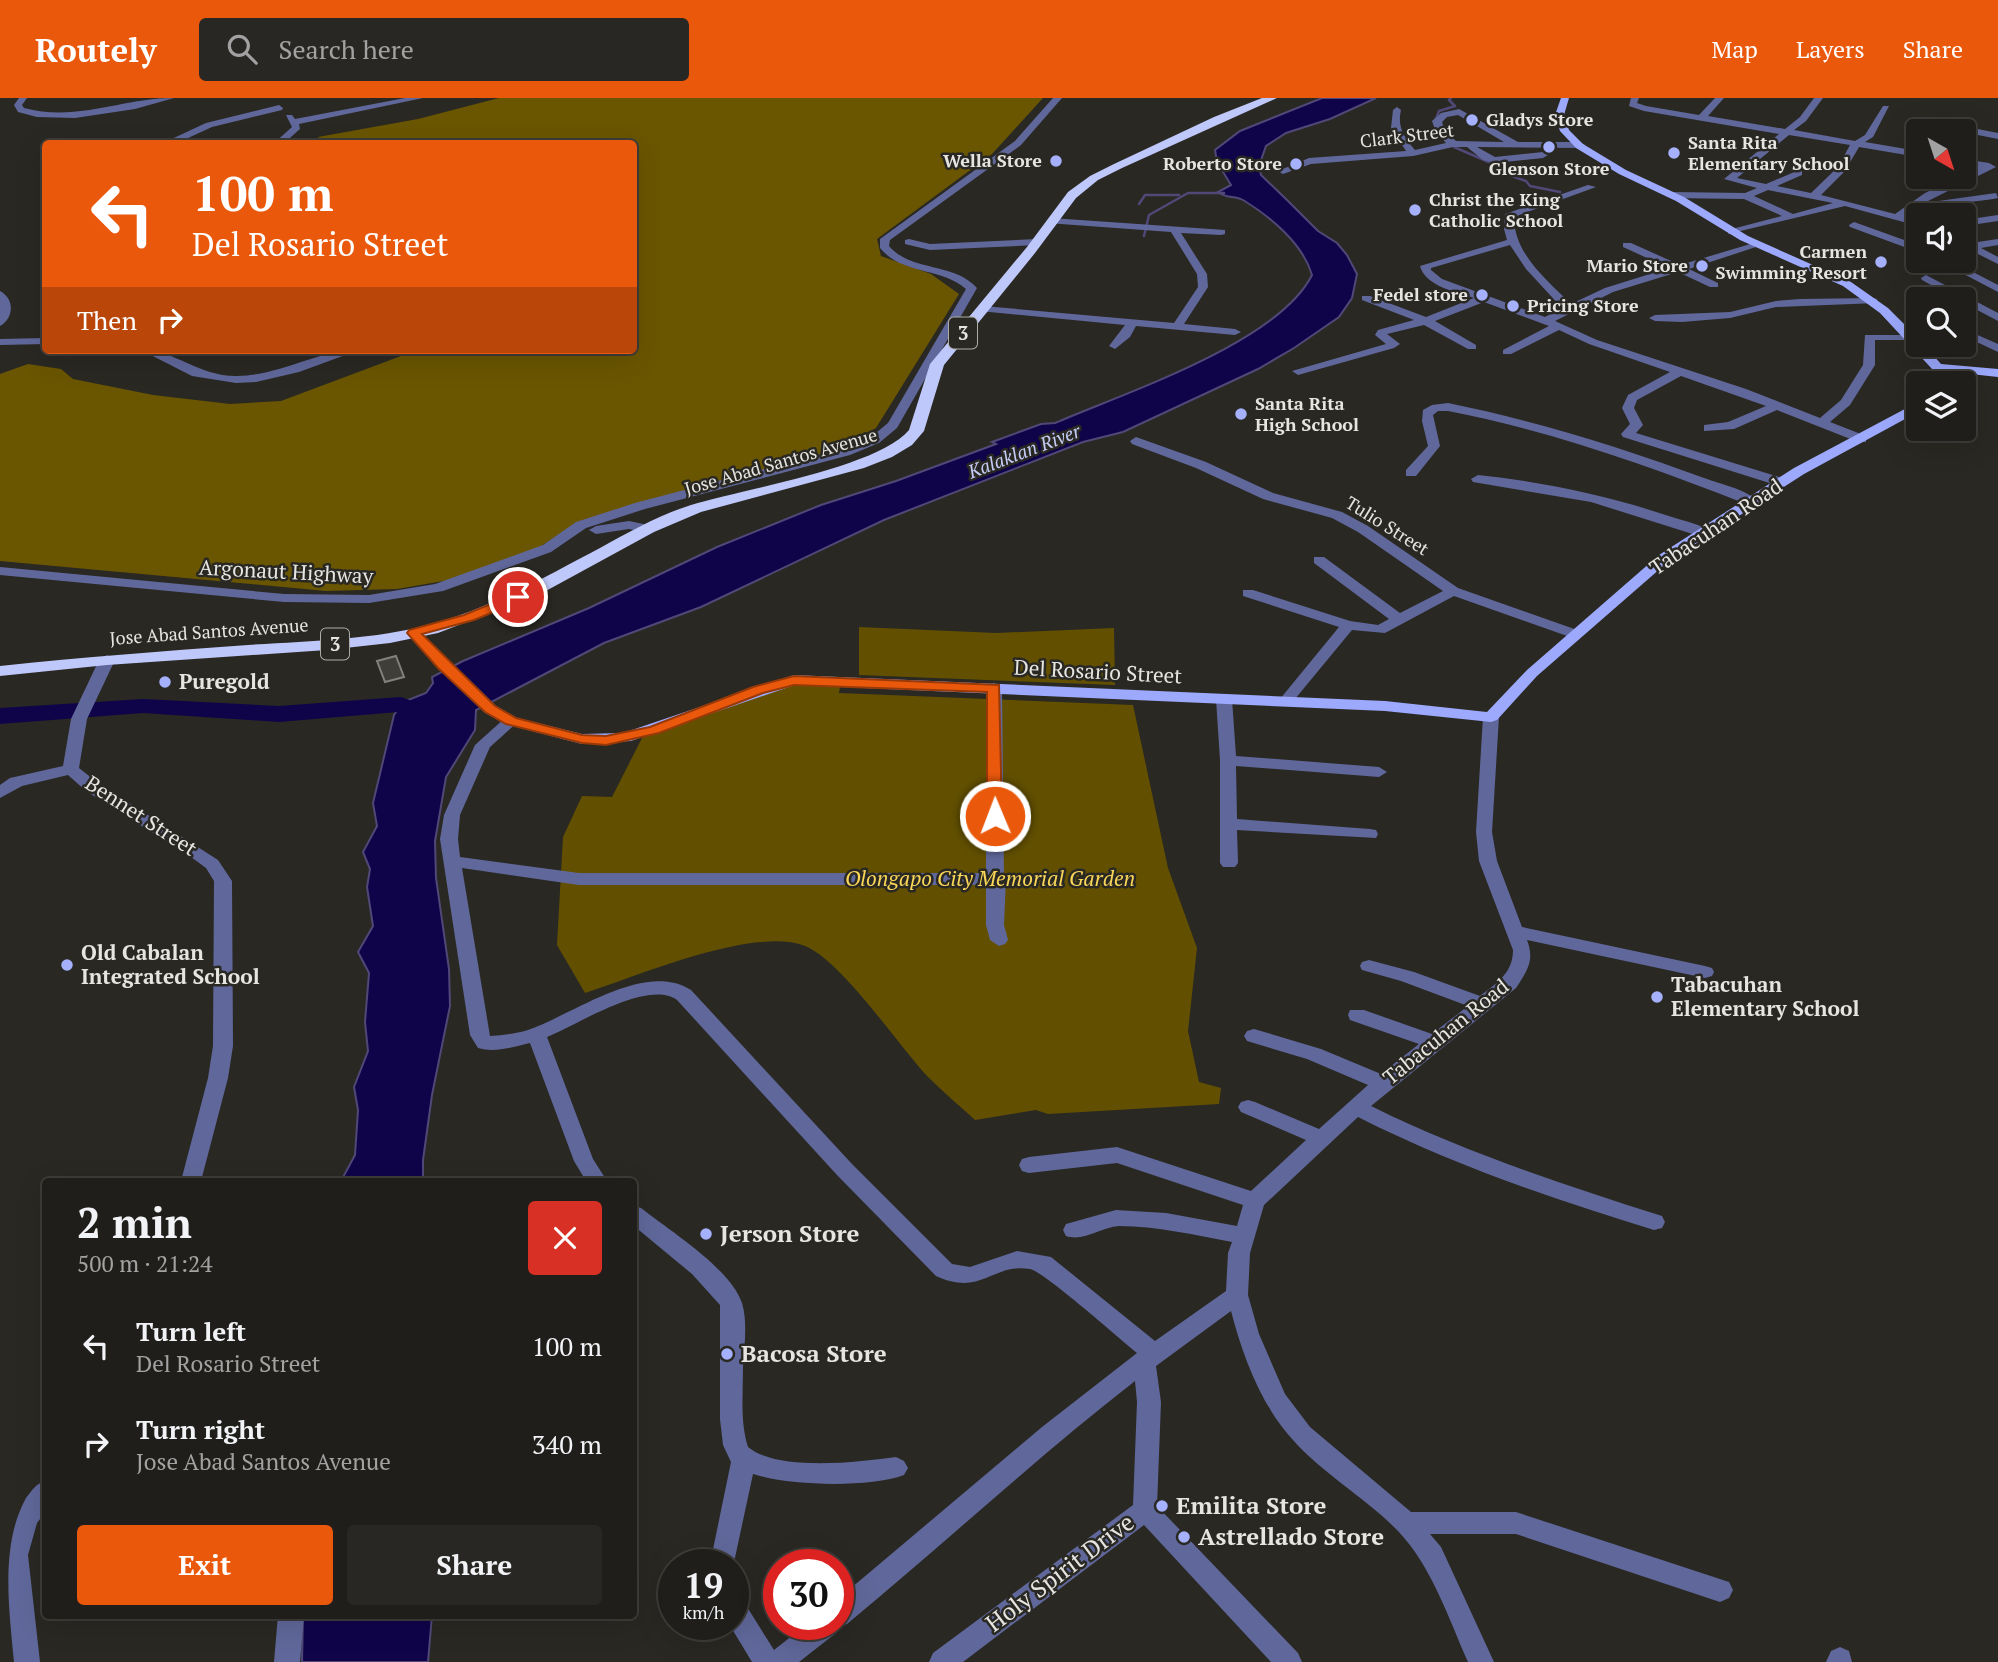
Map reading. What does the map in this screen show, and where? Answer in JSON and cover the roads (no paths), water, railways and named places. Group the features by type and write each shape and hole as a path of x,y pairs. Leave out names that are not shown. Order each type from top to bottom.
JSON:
{"highway":[{"name":"Jose Abad Santos Avenue","path":"0,671 107,660 327,645 414,633 469,617 508,601 570,572 648,529 695,509 859,465 887,454 907,442 916,431 937,364 1072,195 1094,178 1218,119 1272,98"}],"main road":[{"path":"1565,98 1558,107 1557,114 1564,129 1582,147 1624,174 1671,195 1732,232 1828,273 1872,301 1906,333"},
{"path":"1928,357 1937,371"},
{"path":"1937,367 1998,373"},
{"name":"Tabacuhan Road","path":"1491,717 1532,673 1664,558 1781,482 1906,413"},
{"name":"Del Rosario Street","path":"414,633 443,665 490,709 511,721 582,739 606,740 654,730 758,690 794,680 1385,706 1491,717"}],"street":[{"path":"23,98 18,105 20,110 53,115 106,111 170,98"},
{"path":"269,98 297,127 282,140"},
{"path":"294,122 419,98"},
{"path":"546,549 581,525 845,452 886,433 972,288 958,277 893,256 884,246 885,239 1018,143 1058,98"},
{"path":"1635,98 1632,104 1636,106 1906,152"},
{"path":"1701,118 1720,98"},
{"path":"1819,98 1803,118 1729,179 1906,219"},
{"path":"175,140 209,125 279,108"},
{"path":"1814,197 1842,169 1856,144 1868,137 1886,108"},
{"path":"1397,110 1394,129 1413,153"},
{"path":"1453,144 1441,132 1437,121 1444,115 1460,112 1517,145"},
{"path":"1976,132 1998,136"},
{"name":"Clark Street","path":"1283,171 1309,161 1413,153 1453,144 1582,147"},
{"path":"1470,145 1478,153 1495,162 1525,156 1562,155 1582,147"},
{"path":"1916,203 1993,167"},
{"path":"1671,195 1746,196 1799,173"},
{"path":"1570,310 1521,257 1508,222 1509,216 1538,203 1591,187"},
{"path":"1746,196 1792,217"},
{"path":"1950,203 1996,196"},
{"path":"1732,232 1845,203"},
{"path":"1898,216 1906,210"},
{"path":"1976,221 1998,218"},
{"path":"1051,221 1221,232"},
{"path":"1854,225 1906,244"},
{"path":"1174,229 1202,274 1203,287 1178,326"},
{"path":"1514,241 1425,266 1426,271 1438,281 1481,299 1559,326 1593,342 1778,405 1862,439"},
{"path":"909,242 930,247 1037,242"},
{"path":"1976,244 1998,242"},
{"path":"1545,321 1609,290 1757,244"},
{"path":"1627,245 1714,285"},
{"path":"1976,250 1998,261"},
{"path":"1967,273 1998,289"},
{"path":"1926,278 1998,318"},
{"path":"0,293 6,300 7,309 0,323"},
{"path":"1366,298 1426,321 1472,347"},
{"path":"1298,371 1391,346 1394,344 1381,335 1382,331 1426,321 1481,299"},
{"path":"1655,318 1730,315 1776,304 1800,302 1872,301"},
{"path":"983,309 1235,332"},
{"path":"1115,346 1133,321"},
{"path":"1507,352 1559,326"},
{"path":"1822,423 1846,402 1869,365 1869,337 1906,337"},
{"path":"1976,338 1998,349"},
{"path":"0,342 42,341"},
{"path":"155,354 197,373 246,380 287,373 342,354"},
{"path":"1679,372 1632,398 1628,408 1637,425 1627,434 1781,482"},
{"path":"1708,428 1730,426 1778,405"},
{"path":"1411,472 1434,446 1435,438 1427,418 1432,410 1439,406 1501,416 1583,438 1751,501"},
{"name":"Tulio Street","path":"1136,441 1201,465 1255,491 1337,515 1363,529 1452,591 1575,634"},
{"path":"1478,480 1552,488 1645,513 1704,533"},
{"name":"Argonaut Highway","path":"0,570 284,598 369,599 438,588 562,542 586,537 594,530 629,525 648,529"},
{"path":"1319,560 1401,621"},
{"path":"1248,593 1348,625 1380,630 1452,591"},
{"path":"1285,702 1348,625"},
{"name":"Bennet Street","path":"107,660 82,712 71,769 92,787 212,864 223,881 223,1046 218,1079 192,1178"},
{"path":"994,688 997,879 995,925 999,940"},
{"path":"1224,699 1228,761 1229,863"},
{"name":"Tabacuhan Road","path":"1481,1662 1432,1555 1406,1523 1302,1434 1276,1400 1248,1334 1237,1295 1239,1253 1255,1201 1320,1138 1383,1083 1509,983 1522,964 1522,950 1517,932 1488,862 1484,832 1491,717"},
{"path":"511,721 484,745 452,815 449,839 480,1035 485,1043 496,1044 537,1036 631,994 658,987 673,988 684,996 792,1111 873,1202 944,1270 964,1277 1010,1261 1029,1260 1043,1263 1148,1357 1145,1510 1289,1662"},
{"path":"1228,761 1379,772"},
{"path":"0,793 16,782 71,769"},
{"path":"1228,824 1370,834"},
{"path":"453,861 561,878 997,879"},
{"path":"1517,932 1705,972"},
{"path":"1369,966 1407,976 1482,1004"},
{"path":"1357,1014 1436,1043"},
{"path":"537,1036 584,1161 595,1178"},
{"path":"1254,1036 1314,1054 1383,1083"},
{"path":"1248,1107 1320,1138"},
{"path":"1356,1107 1408,1135 1482,1164 1563,1194 1654,1222"},
{"path":"1030,1165 1117,1155 1255,1201"},
{"path":"637,1217 713,1280 730,1300 734,1429 738,1452 744,1460 801,1473 896,1468"},
{"path":"1074,1230 1116,1218 1166,1222 1243,1237"},
{"path":"854,1602 894,1571 1026,1455 1148,1357 1237,1295"},
{"path":"725,1549 744,1460"},
{"path":"27,1662 16,1555 26,1518 42,1496"},
{"name":"Holy Spirit Drive","path":"951,1659 1145,1510"},
{"path":"1406,1523 1516,1523 1720,1590"},
{"path":"286,1662 290,1619"},
{"path":"749,1634 766,1662"},
{"path":"779,1662 807,1640"}],"water":[{"name":"Kalaklan River","path":"1322,98 1376,98 1330,119 1286,133 1266,146 1259,166 1261,175 1318,231 1337,243 1347,255 1357,274 1352,298 1339,317 1258,369 1123,432 1083,442 884,520 701,607 604,643 476,710 475,730 446,777 435,841 436,878 449,969 450,1006 432,1095 423,1178 343,1178 355,1155 358,1110 354,1087 368,1051 365,1022 369,973 358,952 373,926 367,887 370,869 363,852 377,826 373,803 394,715 403,702 426,693 433,683 432,677 463,661 589,608 717,547 821,505 896,481 996,444 992,442 1041,424 1055,423 1119,397 1197,363 1267,323 1294,300 1312,275 1294,242 1275,223 1243,200 1218,192 1231,185 1217,162 1215,150 1240,131"},
{"path":"303,1619 432,1619 428,1662 302,1662"}],"waterway":[{"path":"1436,119 1439,111 1455,106 1449,100 1451,98"},
{"path":"1454,147 1491,163 1500,172 1526,181 1530,186 1560,192"},
{"path":"1144,236 1149,215 1188,193 1224,193"},
{"path":"1139,204 1145,195 1179,195"},
{"path":"0,716 143,706 279,714 401,704 428,715"}],"place":[{"name":"Gladys Store","path":"1472,120"},
{"name":"Glenson Store","path":"1549,147"},
{"name":"Santa Rita Elementary School","path":"1674,153"},
{"name":"Wella Store","path":"1056,161"},
{"name":"Roberto Store","path":"1296,164"},
{"name":"Christ the King Catholic School","path":"1415,210"},
{"name":"Carmen Swimming Resort","path":"1881,262"},
{"name":"Mario Store","path":"1702,266"},
{"name":"Fedel store","path":"1482,295"},
{"name":"Pricing Store","path":"1513,306"},
{"name":"Santa Rita High School","path":"1241,414"},
{"name":"Puregold","path":"165,682"},
{"name":"Old Cabalan Integrated School","path":"67,965"},
{"name":"Tabacuhan Elementary School","path":"1657,997"},
{"name":"Jerson Store","path":"706,1234"},
{"name":"Bacosa Store","path":"727,1354"},
{"name":"Emilita Store","path":"1162,1506"},
{"name":"Astrellado Store","path":"1184,1537"}],"park label":[{"name":"Olongapo City Memorial Garden","path":"990,879"}]}
